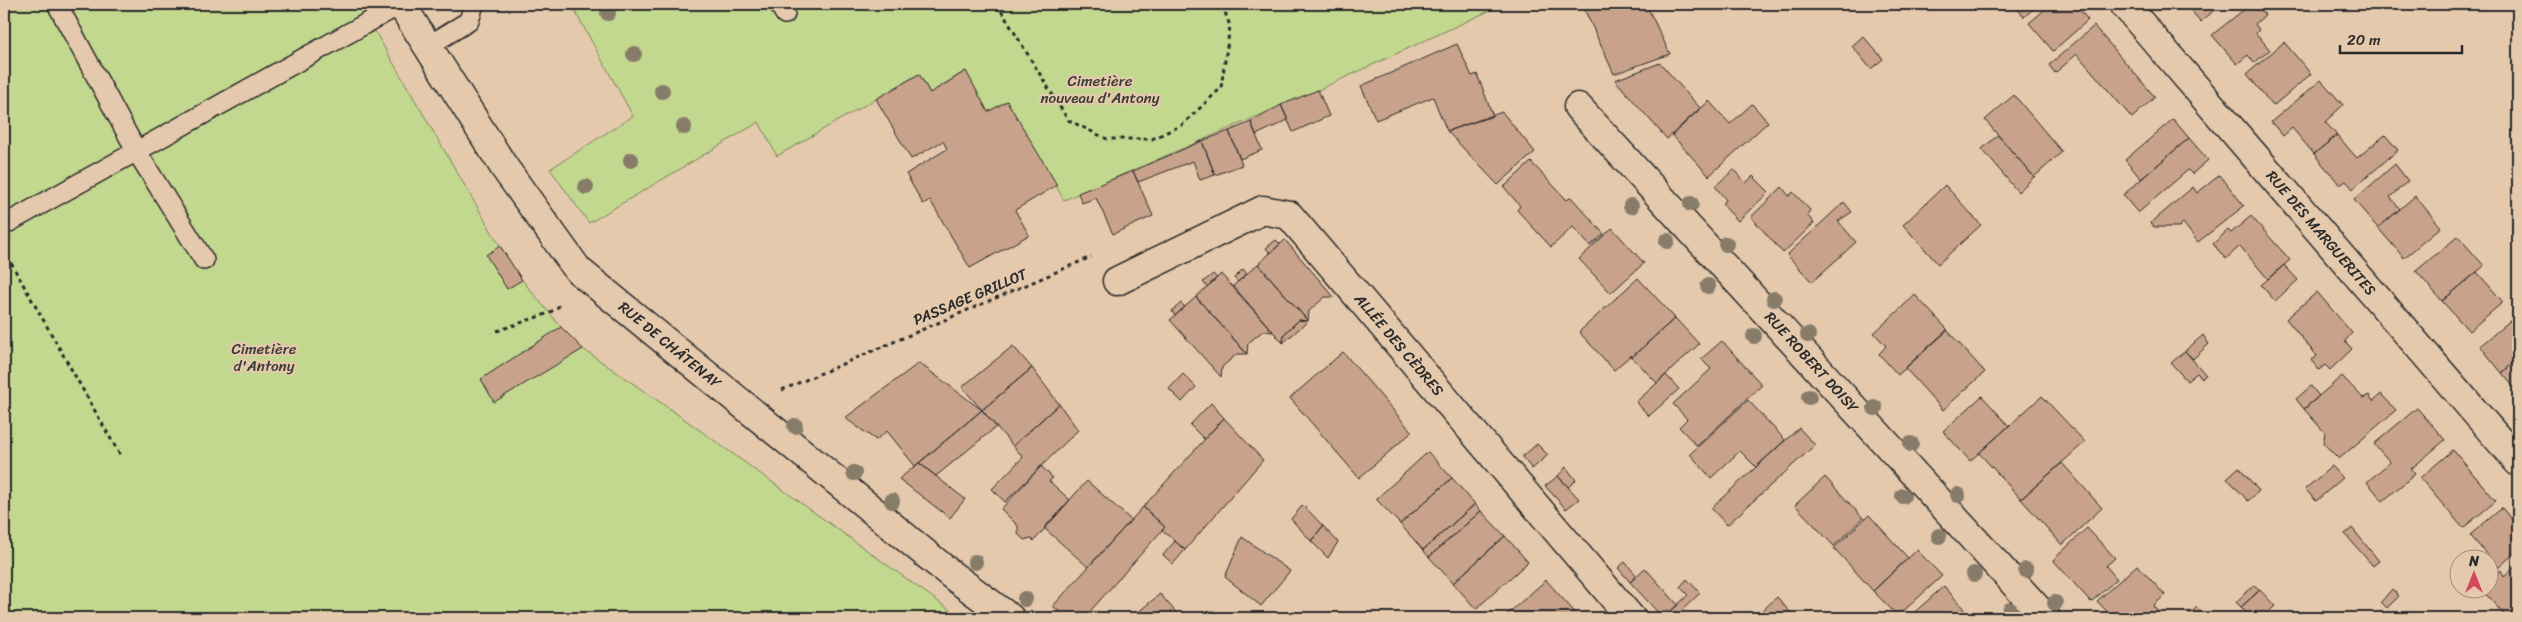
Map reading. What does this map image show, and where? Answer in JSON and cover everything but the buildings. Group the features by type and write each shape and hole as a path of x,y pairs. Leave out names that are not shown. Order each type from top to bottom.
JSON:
{"street":[{"name":"RUE DE CHÂTENAY","path":"401,4 504,167 578,270 590,282 953,576 1010,618"},
{"name":"RUE DES MARGUERITES","path":"2124,4 2518,462"},
{"name":"RUE ROBERT DOISY","path":"1578,107 2046,618"},
{"name":"ALLÉE DES CÈDRES","path":"1117,281 1263,210 1289,214 1631,618"}],"lane":[{"path":"57,4 136,152 204,260"},
{"path":"4,224 401,4"},
{"path":"428,46 469,21 474,4"}],"path":[{"path":"997,4 1068,120 1107,139 1152,139 1182,125 1222,88 1230,26 1222,4"},
{"path":"4,251 120,455"},
{"name":"PASSAGE GRILLOT","path":"744,407 1098,254"},
{"path":"497,331 549,313 590,282"}],"green space":[{"name":"Cimetière d'Antony","path":"4,4 359,4 500,246 522,280 561,327 583,349 680,416 961,618 4,618"},
{"name":"Cimetière nouveau d'Antony","path":"571,4 1504,4 1318,90 1064,200 1007,101 988,112 965,71 930,93 919,74 777,156 759,122 589,223 550,169 633,116"}]}
